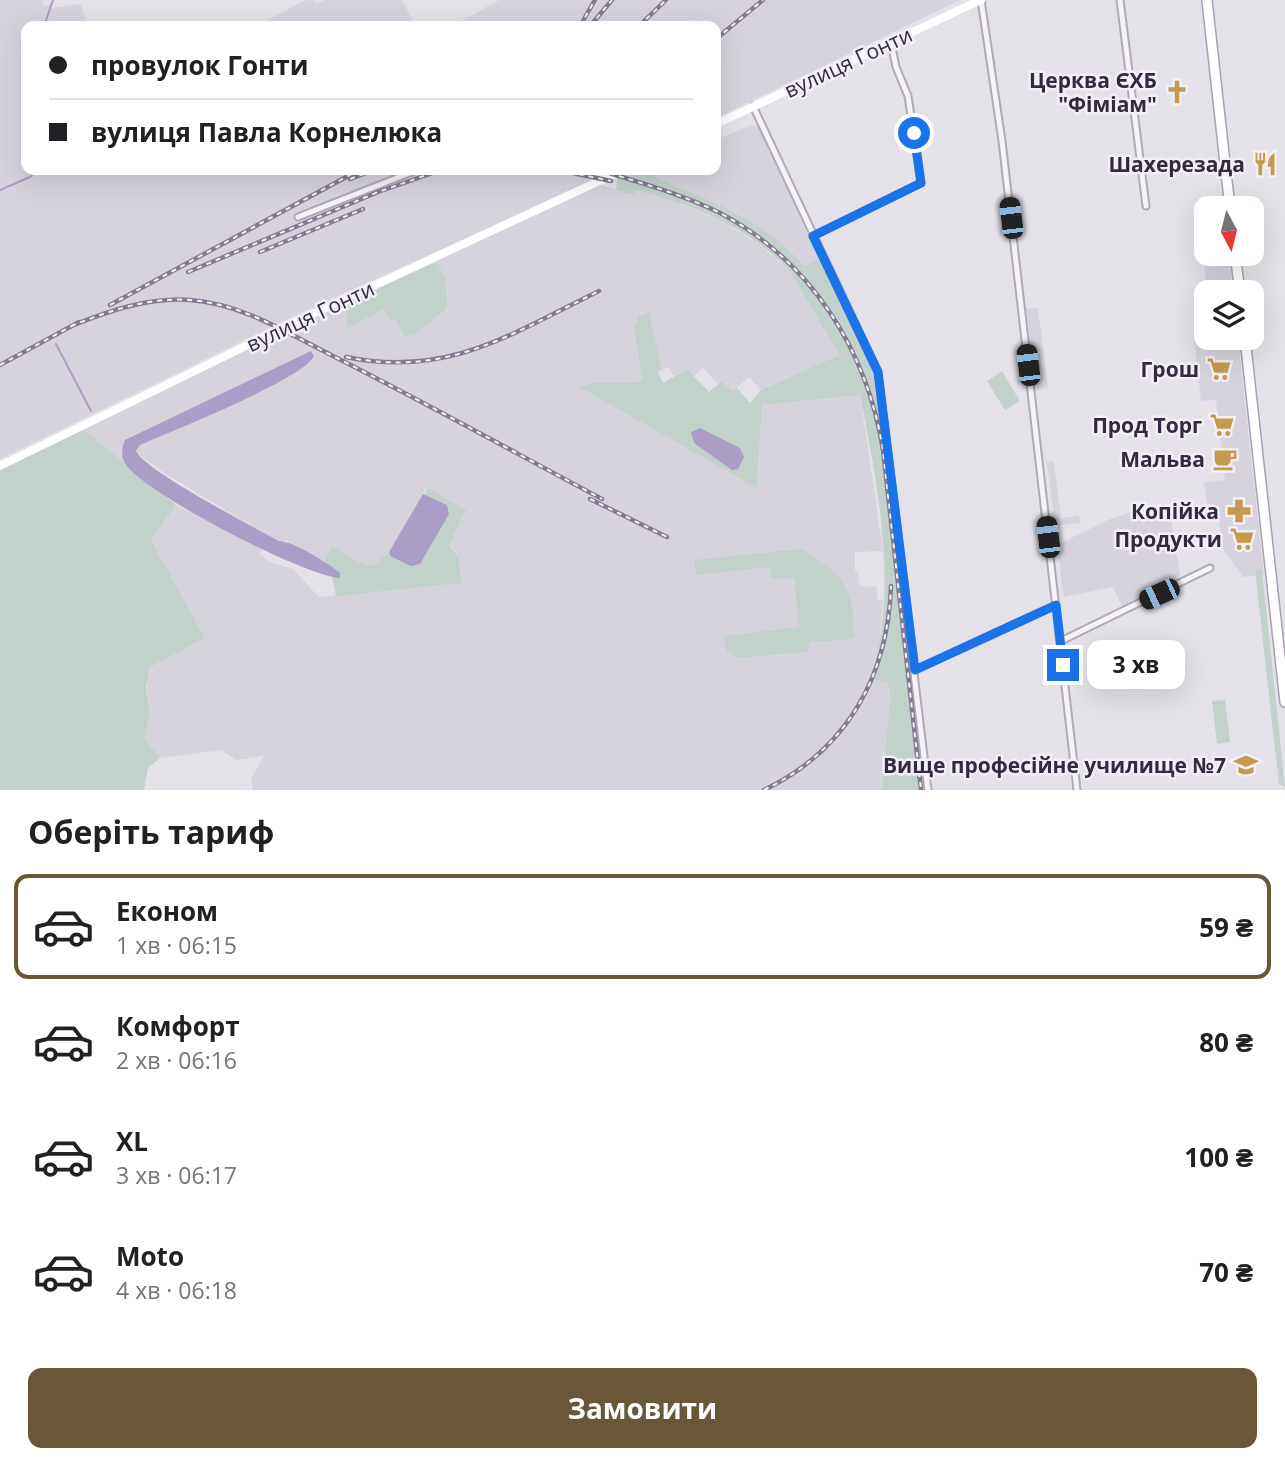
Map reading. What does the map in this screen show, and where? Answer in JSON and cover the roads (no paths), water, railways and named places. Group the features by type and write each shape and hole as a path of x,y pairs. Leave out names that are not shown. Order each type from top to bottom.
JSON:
{"main road":[{"path":"1207,0 1229,196"},
{"path":"1246,350 1285,702"}],"street":[{"name":"вулиця Гонти","path":"721,122 981,0"},
{"path":"981,0 1002,141 1077,790"},
{"path":"1120,0 1146,206"},
{"path":"813,236 921,183 908,96 896,67 891,42"},
{"path":"753,106 878,372 928,790"},
{"path":"298,216 404,175"},
{"path":"600,175 608,177"},
{"name":"вулиця Гонти","path":"0,466 287,326 612,175"},
{"path":"1061,641 1210,568"},
{"path":"915,670 1056,605"}],"waterway":[{"path":"46,21 53,0"},
{"path":"0,190 32,175"},
{"path":"56,344 91,411"}],"railway":[{"path":"583,21 595,0"},
{"path":"594,21 612,0"},
{"path":"644,21 666,0"},
{"path":"721,35 763,0"},
{"path":"110,305 350,175"},
{"path":"350,179 361,175"},
{"path":"188,272 378,192 427,175"},
{"path":"583,175 611,181"},
{"path":"616,175 691,200 720,213 752,233 782,256 807,283 830,312 848,344 864,378 883,450 921,790"},
{"path":"260,252 363,209"},
{"path":"346,357 383,362 416,362 448,357 507,336 599,291"},
{"path":"71,326 114,310 159,301 190,300 228,307 282,329 602,499"},
{"path":"0,365 79,322"},
{"path":"590,499 667,537"},
{"path":"764,790 818,754 840,732 858,707 882,650 891,586"}],"place":[{"name":"Церква ЄХБ \"Фіміам\"","path":"1177,92"},
{"name":"Шахерезада","path":"1265,164"},
{"name":"Грош","path":"1219,369"},
{"name":"Прод Торг","path":"1222,425"},
{"name":"Мальва","path":"1225,459"},
{"name":"Копійка","path":"1239,511"},
{"name":"Продукти","path":"1242,539"},
{"name":"Вище професійне училище №7","path":"1246,765"}]}
